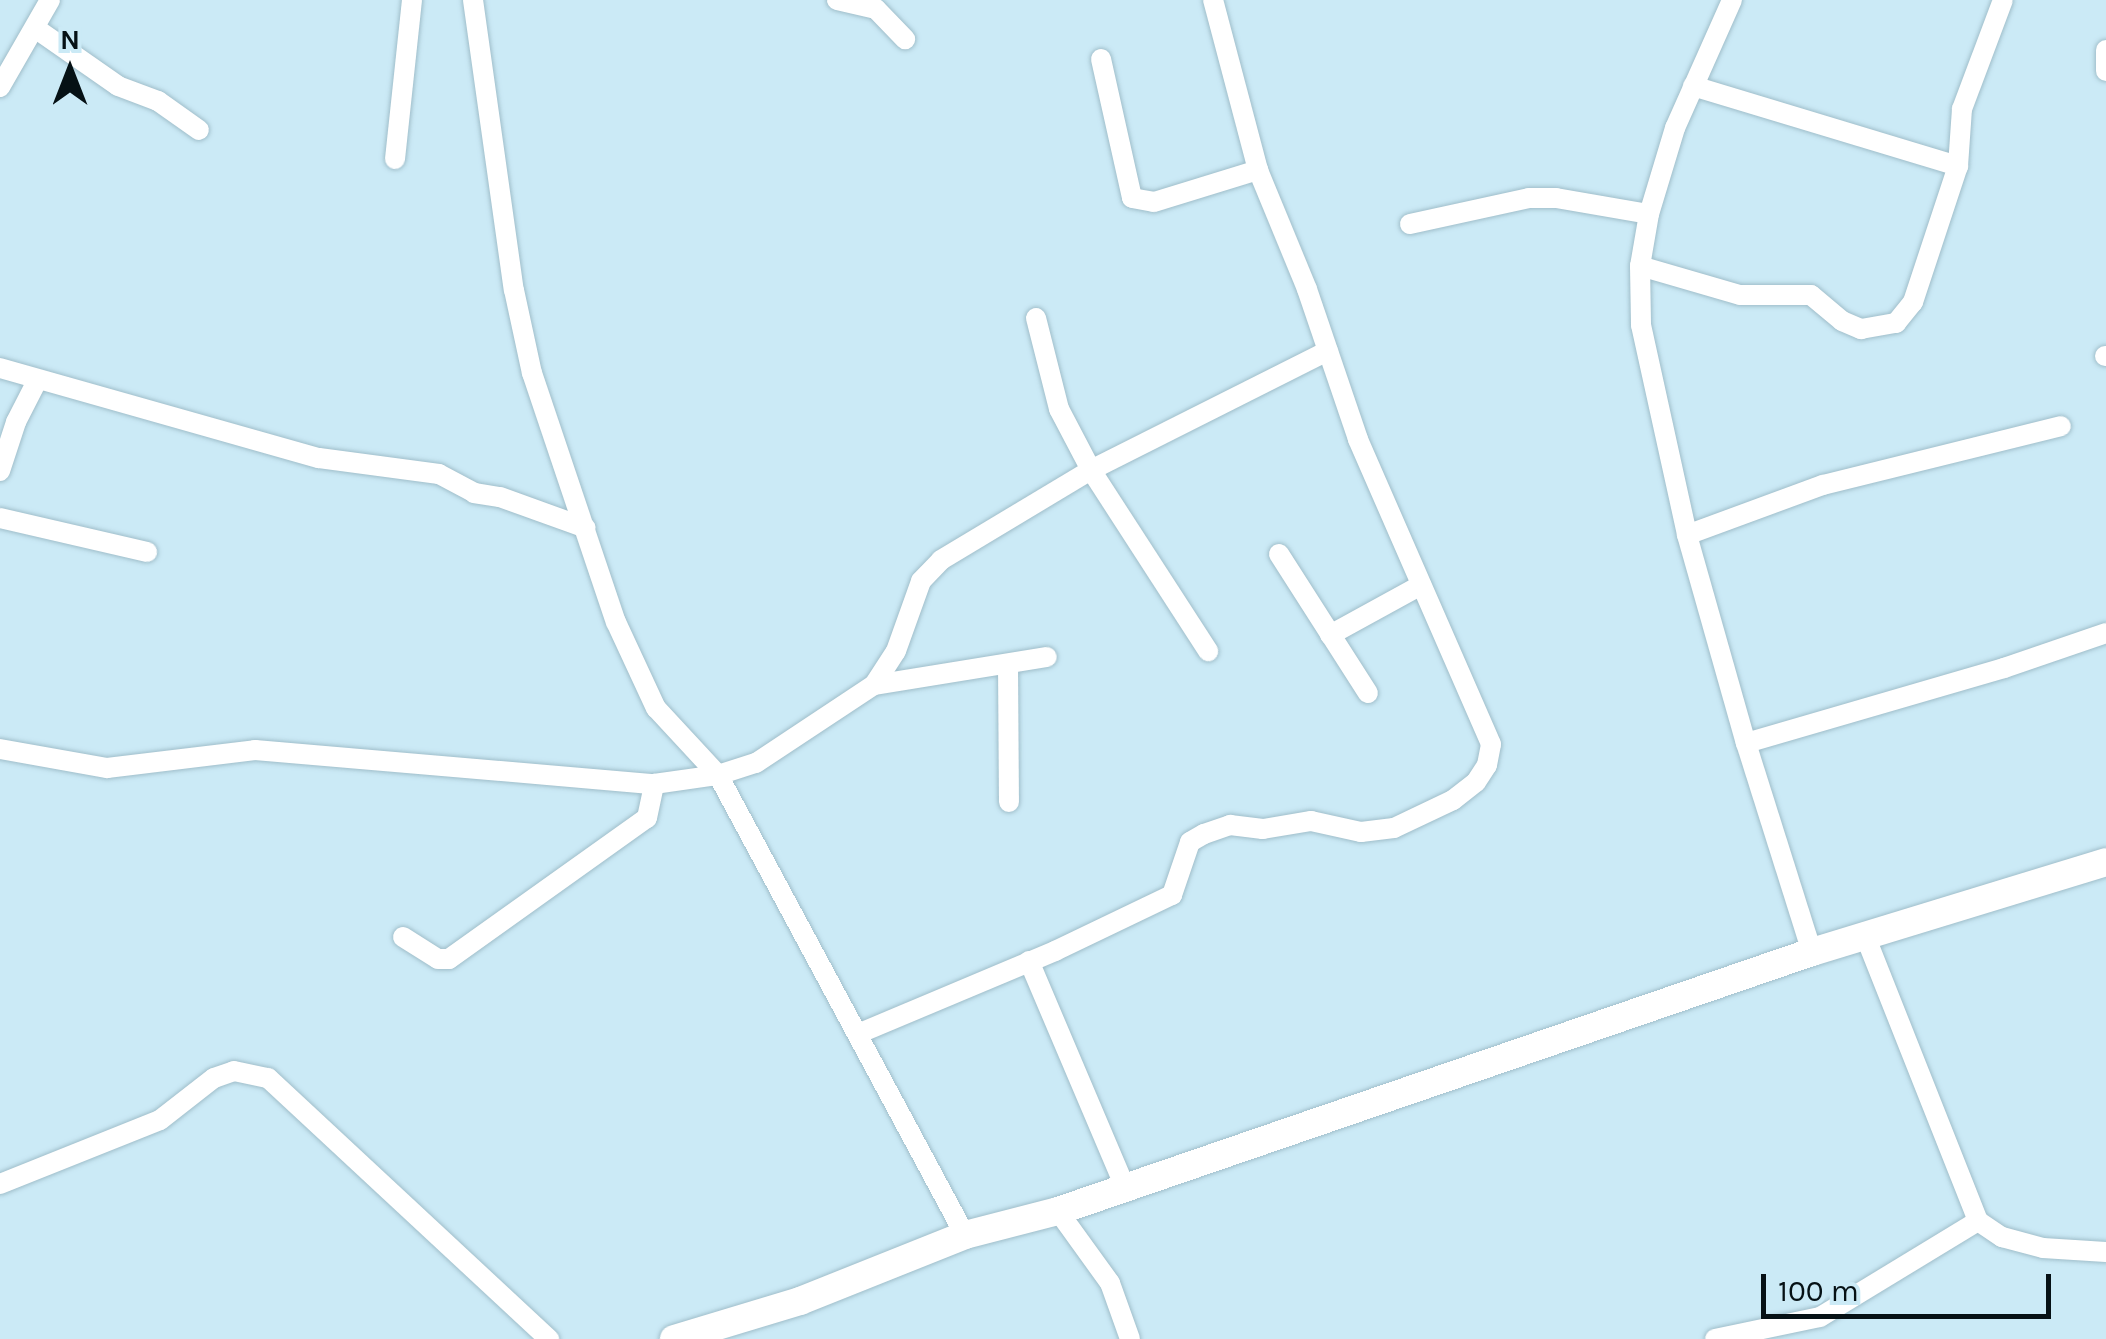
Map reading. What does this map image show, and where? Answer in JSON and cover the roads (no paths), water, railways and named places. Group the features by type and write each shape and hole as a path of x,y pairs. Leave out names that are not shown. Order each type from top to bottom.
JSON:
{"main road":[{"path":"674,1339 800,1302 965,1235 1058,1211 1812,952 2106,862"}],"street":[{"path":"0,87 50,0"},
{"path":"395,158 412,0"},
{"path":"474,0 514,290 532,373 616,622 656,708 718,775 860,1033 965,1235"},
{"path":"837,0 876,9 905,39"},
{"path":"860,1033 1172,895 1190,842 1204,834 1230,824 1263,829 1311,821 1361,832 1394,828 1430,813 1476,782 1487,765 1491,744 1358,439 1258,170 1214,0"},
{"path":"1732,0 1675,128 1649,214 1640,266 1642,324 1687,535 1746,743 1812,952"},
{"path":"1640,266 1740,295 1811,295 1842,321 1862,329 1896,323 1912,302 1958,166 1962,108 2003,0"},
{"path":"36,28 118,86 158,101 199,130"},
{"path":"2106,50 2106,72"},
{"path":"1102,59 1132,198 1154,202 1258,170"},
{"path":"1693,86 1958,166"},
{"path":"1410,224 1529,198 1556,198 1649,214"},
{"path":"1036,318 1059,408 1090,470 1208,651"},
{"path":"874,686 896,650 921,581 941,560 1090,470 1328,350"},
{"path":"0,368 319,458 439,474 474,494 500,497 586,528"},
{"path":"0,471 16,422 37,381"},
{"path":"1687,535 1823,485 2061,426"},
{"path":"0,518 146,552"},
{"path":"1279,554 1368,693"},
{"path":"1330,634 1422,584"},
{"path":"1746,743 2004,668 2106,633"},
{"path":"0,749 107,768 256,750 654,784 718,775 756,763 874,686 1047,657"},
{"path":"1008,664 1010,802"},
{"path":"403,937 438,959 449,959 647,818 654,784"},
{"path":"1866,938 1978,1221 2002,1237 2029,1244 2106,1252"},
{"path":"1029,961 1125,1187"},
{"path":"0,1184 160,1120 214,1078 234,1071 268,1078 550,1339"},
{"path":"1058,1211 1110,1283 1130,1339"},
{"path":"1715,1339 1820,1316 1978,1221"},
{"path":"1820,1316 1824,1339"}]}
